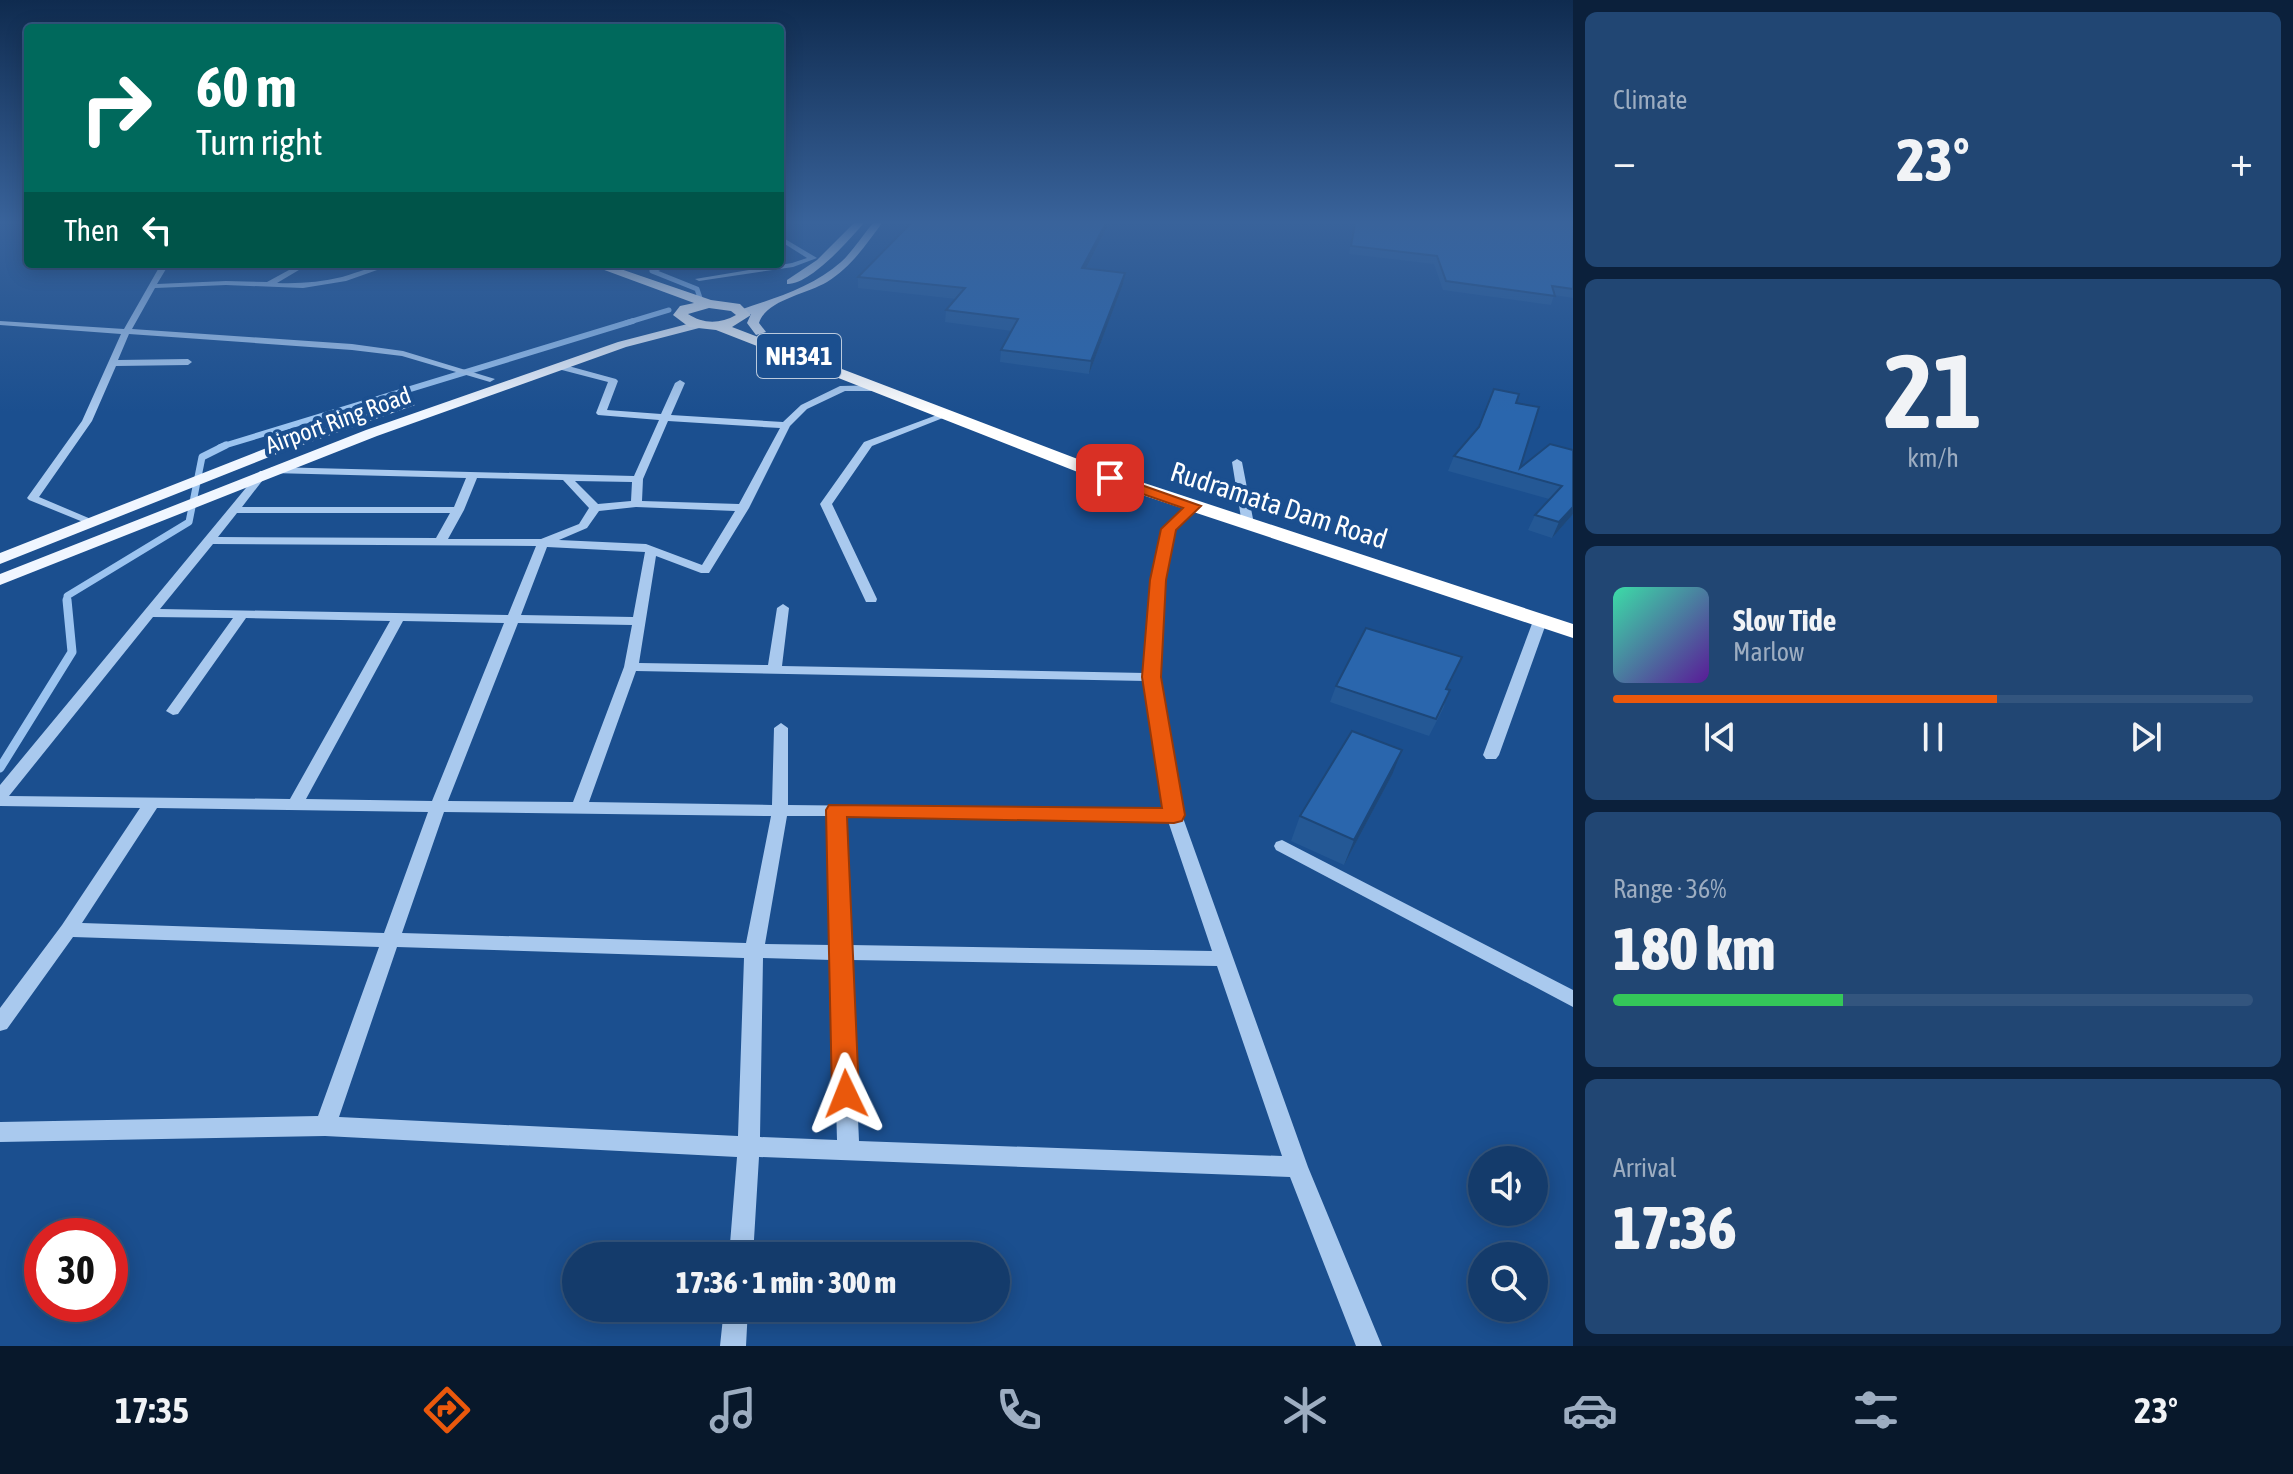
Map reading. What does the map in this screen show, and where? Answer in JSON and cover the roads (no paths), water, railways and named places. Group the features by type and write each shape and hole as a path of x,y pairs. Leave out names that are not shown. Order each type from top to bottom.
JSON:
{"highway":[{"name":"NH341","path":"627,286 699,325 742,321 882,388"},
{"name":"NH341","path":"652,286 709,304 728,305 742,321 760,332 882,388"},
{"name":"NH341","path":"682,315 709,304"},
{"name":"Rudramata Dam Road","path":"882,388 1110,478 1573,631"}],"main road":[{"path":"728,305 762,296 783,286"},
{"path":"642,341 742,321 809,286"},
{"path":"760,332 753,323 756,314 779,300"},
{"name":"Airport Ring Road","path":"0,559 269,452 682,315"},
{"name":"Airport Ring Road","path":"0,580 186,502 268,472 561,367 699,325"}],"street":[{"path":"92,522 33,498 87,421 126,332 155,286 166,286"},
{"path":"0,323 352,347 403,354 490,379"},
{"path":"113,363 188,362"},
{"path":"561,367 613,381 601,413 666,416 728,425 786,425"},
{"path":"636,504 638,479 680,383"},
{"path":"209,540 543,543 646,548 705,570 743,508 786,425 804,407 843,388 882,388"},
{"path":"871,599 826,504 868,444 948,414"},
{"path":"1237,462 1248,524"},
{"path":"0,798 268,472 638,479"},
{"path":"440,542 473,475"},
{"path":"566,477 595,508"},
{"path":"595,508 636,504 743,508"},
{"path":"1193,506 1169,529 1158,580 1152,677 1174,815 1297,1167 1369,1346"},
{"path":"325,1126 438,805 543,543 583,526 595,508"},
{"path":"234,510 458,510"},
{"path":"579,807 631,667 651,552"},
{"path":"774,670 783,608"},
{"path":"149,613 639,621"},
{"path":"173,711 243,614"},
{"path":"295,804 399,616"},
{"path":"1491,755 1540,621"},
{"path":"631,667 1152,677"},
{"path":"742,1242 749,1147 754,951 780,809 781,728"},
{"path":"0,798 1174,815"},
{"path":"0,1023 68,930 153,802"},
{"path":"836,810 848,1151"},
{"path":"1282,846 1573,999"},
{"path":"68,930 754,951 1224,959"},
{"path":"0,1132 325,1126 749,1147 1297,1167"},
{"path":"733,1346 735,1322"}],"waterway":[{"path":"689,286 697,289 700,298"},
{"path":"626,323 669,310"},
{"path":"225,445 633,321"},
{"path":"67,600 67,596 189,522 202,457 225,445"},
{"path":"220,447 225,445"},
{"path":"0,768 72,652 67,600"}]}
